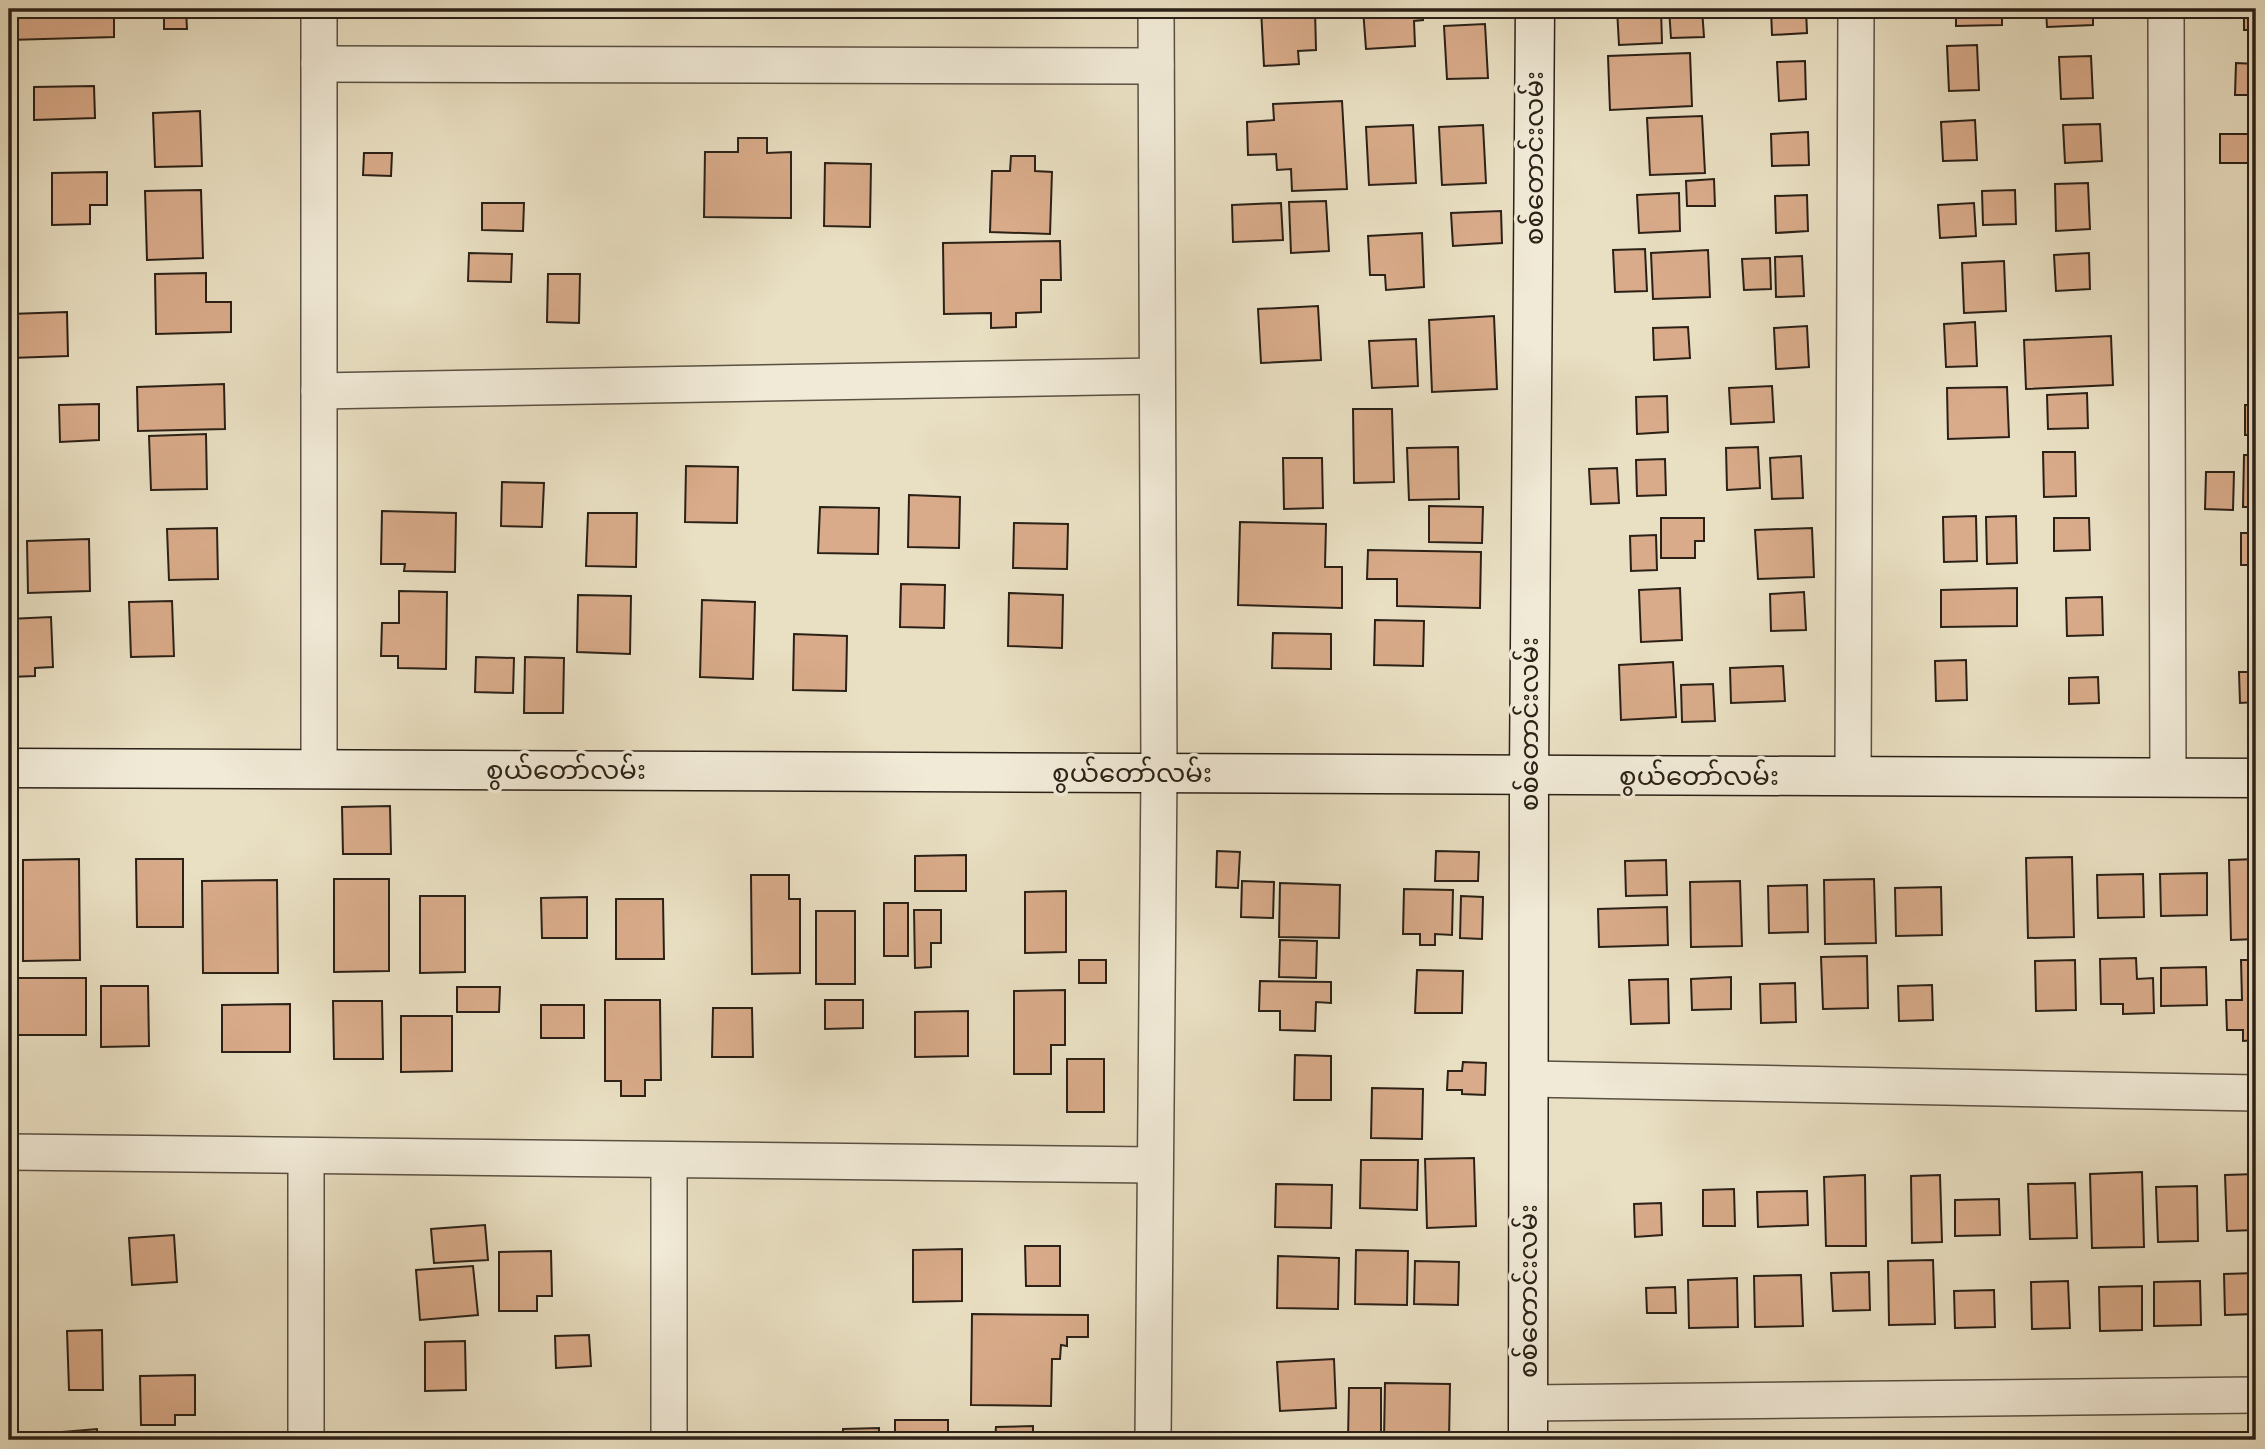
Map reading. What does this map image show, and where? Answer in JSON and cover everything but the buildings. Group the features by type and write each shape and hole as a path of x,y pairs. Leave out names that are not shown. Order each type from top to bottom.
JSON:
{"street":[{"path":"319,9 319,769"},
{"path":"1153,1440 1159,773 1156,9"},
{"name":"စစ်တောင်းလမ်း","path":"1528,1422 1529,775 1535,9"},
{"path":"1853,776 1856,9"},
{"path":"2166,9 2168,778"},
{"path":"319,64 1156,66"},
{"path":"319,391 1157,376"},
{"name":"စွယ်တော်လမ်း","path":"9,768 2256,778"},
{"path":"1529,1079 2256,1093"},
{"path":"9,1152 1154,1165"},
{"path":"306,1156 306,1440"},
{"path":"669,1160 669,1440"},
{"path":"1528,1422 2256,1395"}]}
